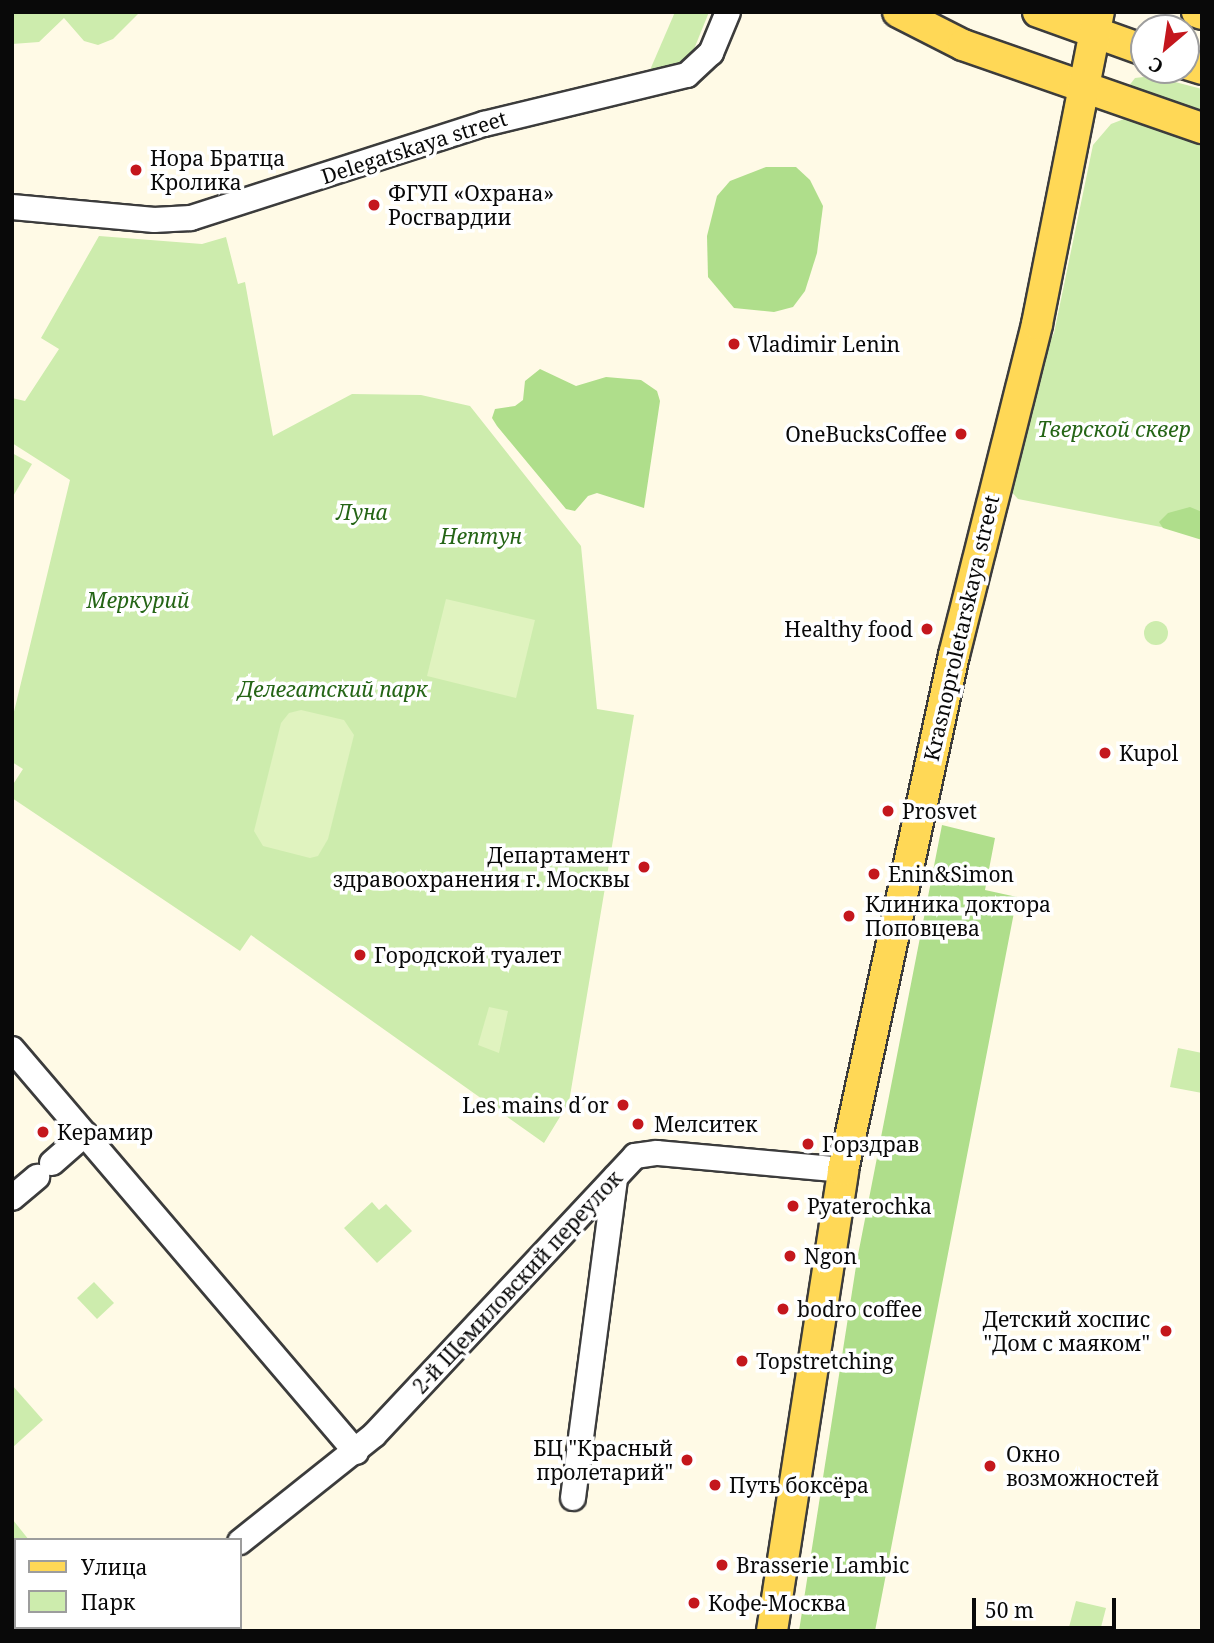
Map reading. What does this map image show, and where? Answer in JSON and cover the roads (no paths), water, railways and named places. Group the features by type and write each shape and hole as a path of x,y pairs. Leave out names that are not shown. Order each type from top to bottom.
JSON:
{"main road":[{"path":"898,12 962,45 1202,128"},
{"path":"1038,12 1098,23 1130,42"},
{"name":"Krasnoproletarskaya street","path":"772,1631 843,1170 954,655 1037,324 1098,23"}],"street":[{"name":"Delegatskaya street","path":"12,207 166,220 211,212 484,124 687,75 711,53 728,12"},
{"path":"12,1049 350,1444"},
{"path":"12,1198 85,1134"},
{"name":"2-й Щемиловский переулок","path":"242,1540 350,1444 633,1158 645,1153 843,1170"},
{"path":"573,1498 615,1178"}],"place":[{"name":"Нора Братца Кролика","path":"136,170"},
{"name":"ФГУП «Охрана» Росгвардии","path":"374,205"},
{"name":"Vladimir Lenin","path":"734,344"},
{"name":"OneBucksCoffee","path":"961,434"},
{"name":"Healthy food","path":"927,629"},
{"name":"Kupol","path":"1105,753"},
{"name":"Prosvet","path":"888,811"},
{"name":"Департамент здравоохранения г. Москвы","path":"644,867"},
{"name":"Enin&Simon","path":"874,874"},
{"name":"Клиника доктора Поповцева","path":"849,916"},
{"name":"Городской туалет","path":"360,955"},
{"name":"Les mains d´or","path":"623,1105"},
{"name":"Мелситек","path":"638,1124"},
{"name":"Керамир","path":"43,1132"},
{"name":"Горздрав","path":"808,1144"},
{"name":"Pyaterochka","path":"793,1206"},
{"name":"Ngon","path":"790,1256"},
{"name":"bodro coffee","path":"783,1309"},
{"name":"Детский хоспис \"Дом с маяком\"","path":"1166,1331"},
{"name":"Topstretching","path":"742,1361"},
{"name":"БЦ \"Красный пролетарий\"","path":"687,1460"},
{"name":"Окно возможностей","path":"990,1466"},
{"name":"Путь боксёра","path":"715,1485"},
{"name":"Brasserie Lambic","path":"722,1565"},
{"name":"Кофе-Москва","path":"694,1603"}],"park label":[{"name":"Тверской сквер","path":"1114,429"},
{"name":"Луна","path":"362,512"},
{"name":"Нептун","path":"481,536"},
{"name":"Меркурий","path":"138,600"},
{"name":"Делегатский парк","path":"333,689"}]}
